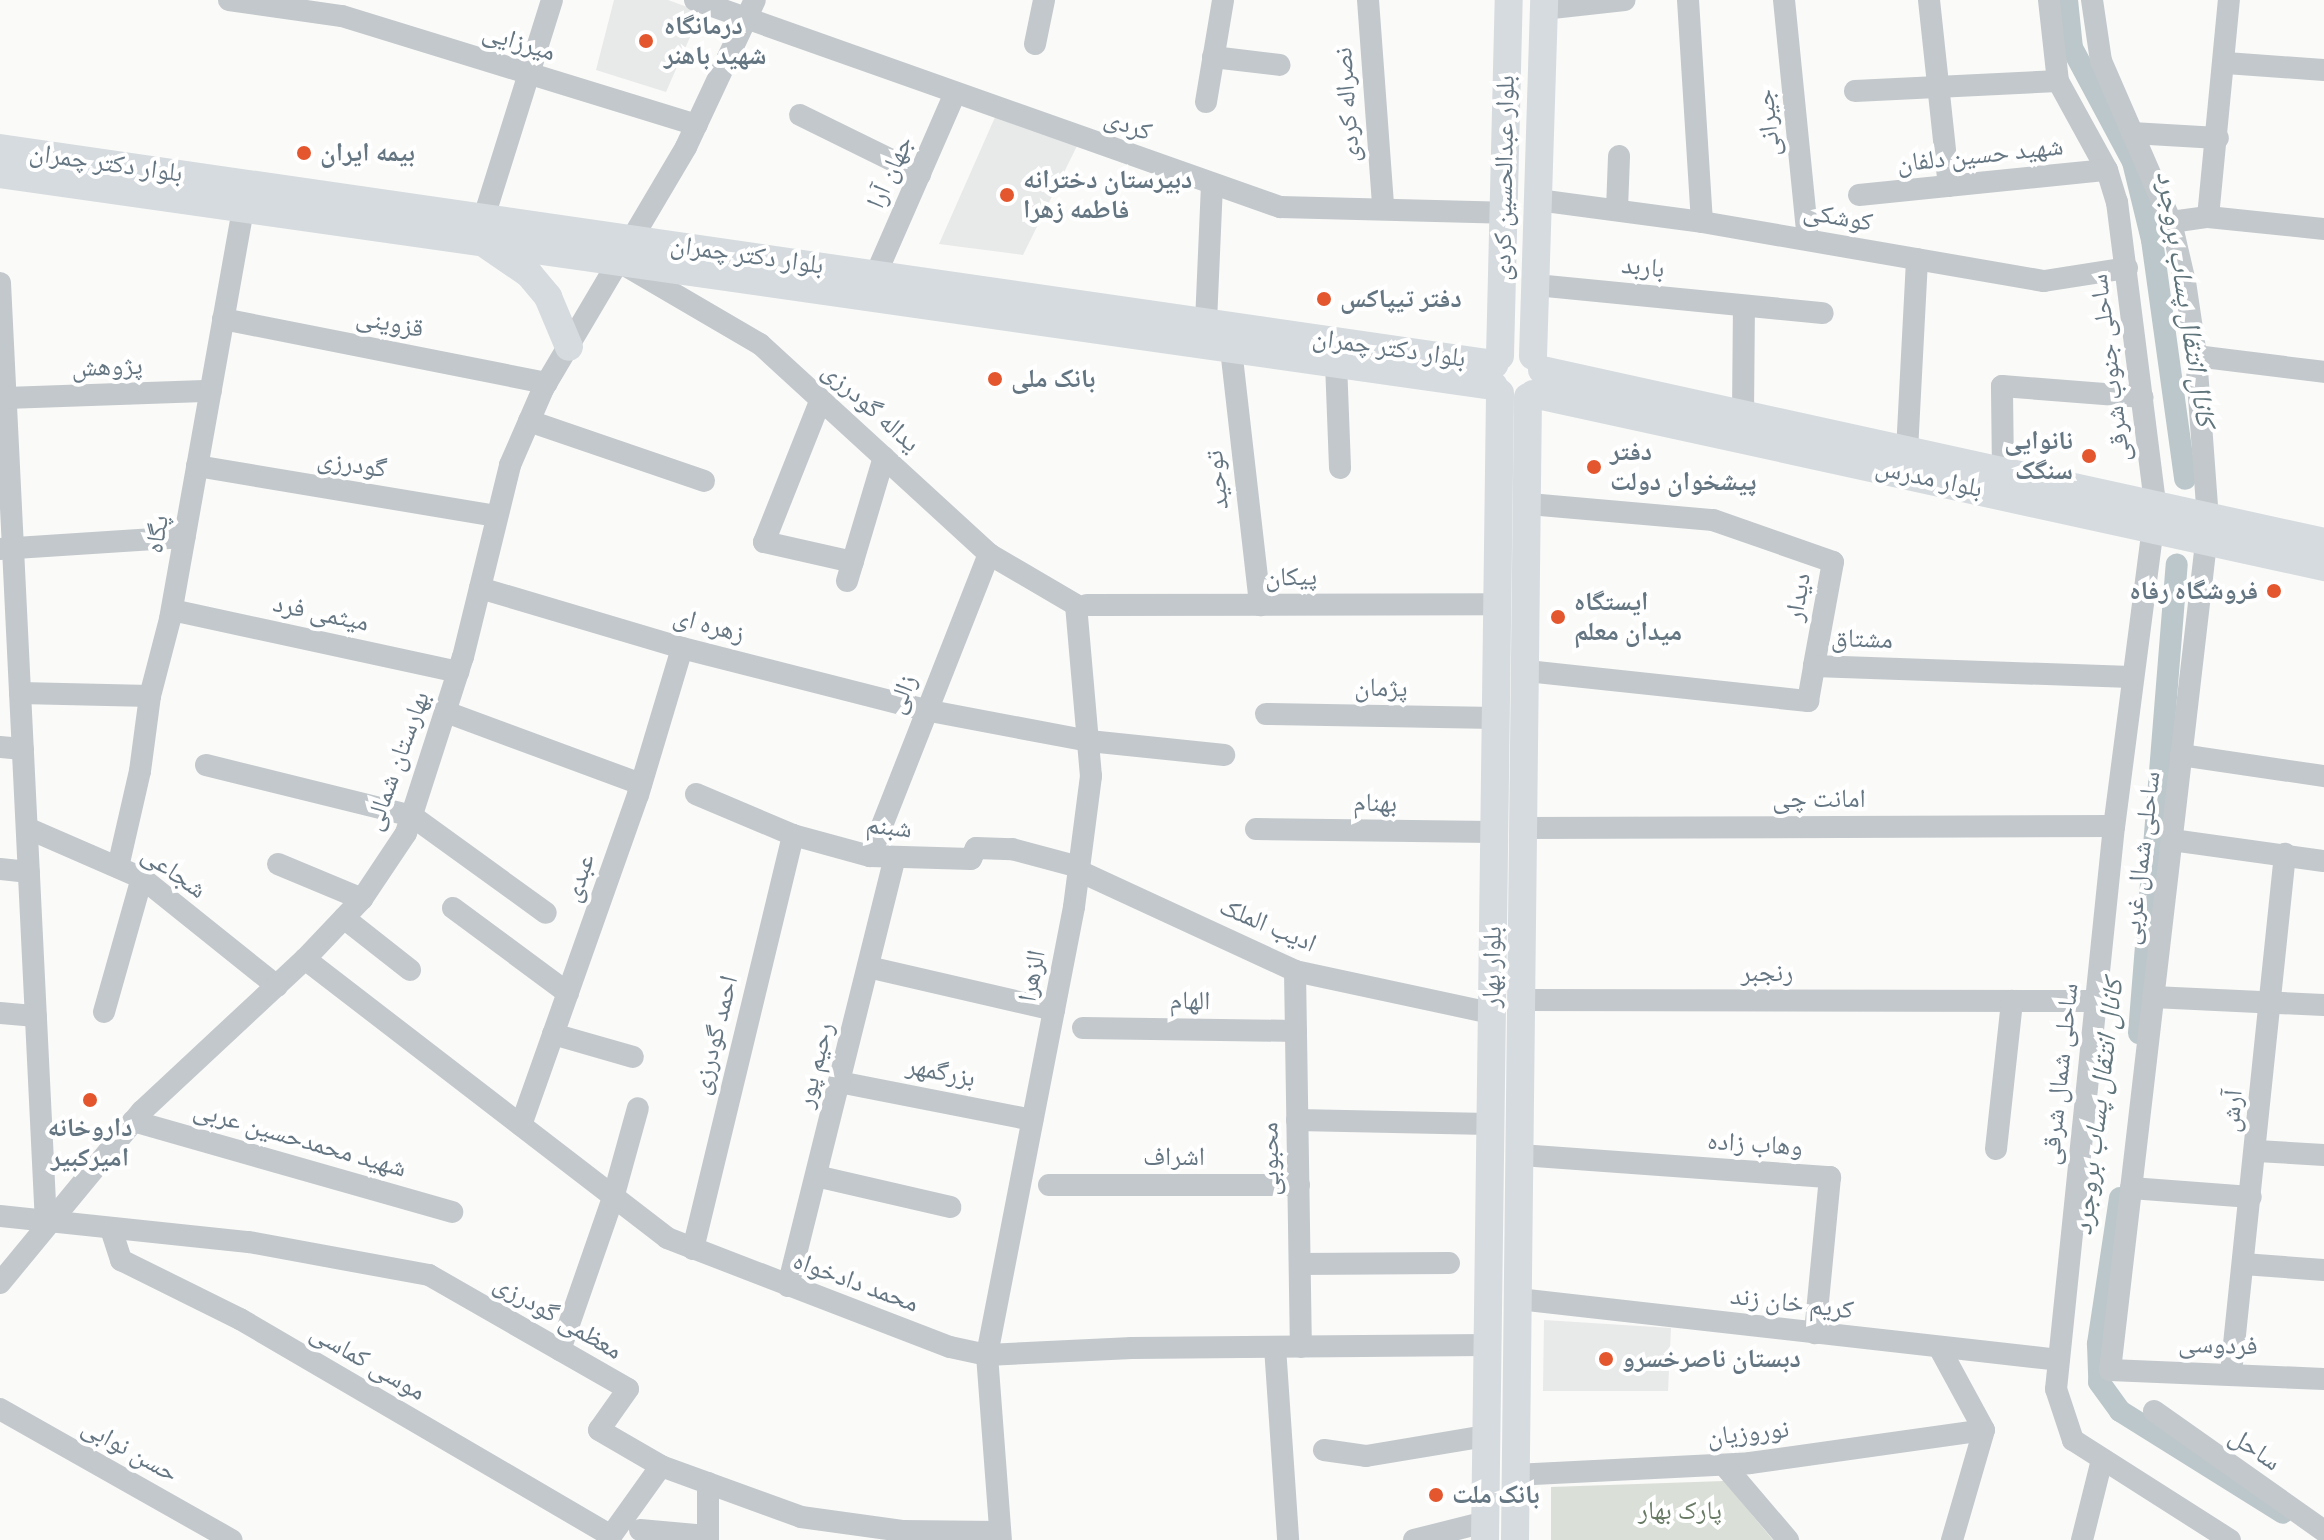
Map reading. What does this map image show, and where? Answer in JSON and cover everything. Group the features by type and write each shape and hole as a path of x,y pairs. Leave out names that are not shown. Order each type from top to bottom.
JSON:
{"main road":[{"name":"بلوار عبدالحسین کردی","path":"1509,0 1502,284 1516,377"},
{"name":"بلوار عبدالحسین کردی","path":"1516,377 1536,285 1544,4"},
{"name":"بلوار دکتر چمران","path":"0,148 484,230 627,250 1231,349 1336,363 1516,377"},
{"name":"بلوار دکتر چمران","path":"0,174 243,208 484,230"},
{"path":"484,230 548,297 569,347"},
{"name":"بلوار دکتر چمران","path":"627,250 876,274 1206,322 1516,377"},
{"path":"1502,284 1516,295 1536,285"},
{"name":"بلوار مدرس","path":"1516,377 1743,415 2003,472 2324,567"},
{"name":"بلوار مدرس","path":"1516,377 2154,515"},
{"name":"بلوار بهار","path":"1485,1531 1497,503 1516,377"},
{"name":"بلوار بهار","path":"1515,1540 1529,504 1516,377"},
{"path":"1497,503 1514,489 1529,504"},
{"name":"بلوار مدرس","path":"2207,531 2324,542"},
{"path":"1493,885 1524,883"}],"street":[{"name":"میرزایی","path":"229,0 342,16 697,125"},
{"path":"484,230 552,0"},
{"path":"695,0 751,9"},
{"path":"1035,44 1044,0"},
{"path":"1206,102 1223,0"},
{"name":"نصراله کردی","path":"1368,0 1383,206"},
{"path":"1544,4 1625,0"},
{"path":"1688,0 1702,222"},
{"name":"جیرانی","path":"1784,0 1808,240"},
{"path":"1929,0 1949,186"},
{"name":"ساحلی جنوب شرقی","path":"2049,0 2058,81 2107,170 2127,268 2154,515"},
{"name":"ساحلی شمال غربی","path":"2092,0 2101,61 2171,222 2196,356 2207,531 2110,1370"},
{"path":"2208,217 2226,63 2229,0"},
{"name":"کردی","path":"751,9 955,93 1280,207 1383,206 1503,213"},
{"name":"بهارستان شمالی","path":"0,1283 46,1223 133,1121 305,959 362,899 412,816 458,672 510,465 547,383 697,125 751,9"},
{"path":"1213,57 1280,65"},
{"path":"2226,63 2324,70"},
{"path":"1855,91 2058,81"},
{"name":"جهان آرا","path":"876,274 955,93"},
{"path":"800,115 920,174"},
{"path":"2132,133 2218,138"},
{"path":"1617,209 1619,156"},
{"name":"شهید حسین دلفان","path":"1859,195 2107,170"},
{"path":"1206,322 1212,184"},
{"name":"کوشکی","path":"1538,200 1702,222 2044,281 2127,268"},
{"name":"پگاه","path":"118,867 140,771 150,696 172,610 243,208"},
{"path":"2171,222 2208,217 2324,229"},
{"name":"یداله گودرزی","path":"627,250 760,344 989,554 1082,605"},
{"path":"1907,451 1917,259"},
{"path":"0,283 6,548 20,693 46,1223"},
{"name":"باربد","path":"1536,285 1823,313"},
{"path":"1743,415 1744,306"},
{"name":"قزوینی","path":"223,319 547,383"},
{"name":"توحید","path":"1231,349 1260,605"},
{"path":"2196,356 2324,372"},
{"path":"1336,363 1340,468"},
{"path":"2003,472 2002,386 2143,397"},
{"name":"پژوهش","path":"4,391 211,391"},
{"path":"821,399 764,542 850,572 884,457"},
{"path":"529,421 704,481"},
{"name":"گودرزی","path":"197,466 497,516"},
{"name":"دیدار","path":"1529,504 1713,520 1833,562 1814,666"},
{"name":"ساحلی شمال شرقی","path":"2154,515 2114,826 2056,1389 2073,1440 2202,1531 2230,1540"},
{"path":"6,548 185,537"},
{"name":"زالی","path":"870,856 989,554"},
{"name":"زهره ای","path":"480,588 682,648 925,710 1089,741 1224,755"},
{"name":"پیکان","path":"1082,605 1496,604"},
{"name":"الزهرا","path":"1001,1536 987,1355 1054,1010 1079,869 1091,776 1082,605"},
{"name":"میثمی فرد","path":"172,610 458,672"},
{"name":"عبدی","path":"521,1125 641,784 682,648"},
{"name":"مشتاق","path":"1527,671 1808,701 1814,666 2131,677"},
{"path":"20,693 150,696"},
{"path":"446,712 641,784"},
{"name":"پژمان","path":"1266,714 1495,718"},
{"path":"0,747 23,749"},
{"path":"2181,755 2324,776"},
{"path":"206,765 412,816 546,913"},
{"name":"شبنم","path":"696,794 793,835 870,856 971,859 976,848 1012,849 1079,869"},
{"name":"امانت چی","path":"1525,828 2114,826"},
{"name":"شجاعی","path":"27,828 142,878 277,986"},
{"name":"بهنام","path":"1256,829 1493,832"},
{"name":"احمد گودرزی","path":"693,1249 793,835"},
{"path":"2172,840 2324,861"},
{"name":"آرش","path":"2231,1373 2257,1151 2285,854"},
{"name":"رحیم پور","path":"788,1286 895,858"},
{"path":"278,864 362,899"},
{"path":"0,869 29,872"},
{"name":"ادیب الملک","path":"1079,869 1295,971 1491,1013"},
{"path":"104,1012 142,878"},
{"path":"453,908 568,993"},
{"path":"344,918 410,970"},
{"name":"محمد دادخواه","path":"305,959 667,1238 950,1347 987,1355 1487,1345"},
{"path":"868,967 1054,1010"},
{"name":"محبوبی","path":"1295,971 1301,1347"},
{"path":"2153,997 2270,1000 2324,1005"},
{"name":"رنجبر","path":"1523,1000 2096,1001"},
{"path":"1996,1149 2012,1001"},
{"path":"0,1013 36,1016"},
{"name":"الهام","path":"1083,1028 1296,1031"},
{"path":"553,1034 633,1057"},
{"name":"بزرگمهر","path":"839,1082 1032,1120"},
{"path":"560,1350 613,1198 638,1108"},
{"path":"1297,1120 1489,1124"},
{"name":"شهید محمدحسین عربی","path":"133,1121 452,1212"},
{"path":"2257,1151 2324,1155"},
{"name":"وهاب زاده","path":"1520,1155 1830,1177 1815,1333"},
{"path":"816,1176 950,1207"},
{"name":"اشراف","path":"1049,1185 1299,1185"},
{"path":"2131,1188 2251,1197"},
{"name":"معظمی گودرزی","path":"0,1216 249,1242 429,1275 628,1389 599,1430 661,1466 801,1517 902,1536 1001,1536"},
{"name":"موسی کماسی","path":"111,1229 121,1260 240,1319 610,1538"},
{"path":"1300,1264 1449,1263"},
{"path":"2243,1264 2324,1270"},
{"name":"کریم خان زند","path":"1518,1299 1940,1349 2059,1360"},
{"path":"1275,1347 1288,1540"},
{"path":"1940,1349 1984,1430 1952,1540"},
{"name":"فردوسی","path":"2110,1370 2324,1379"},
{"name":"حسن نوابی","path":"0,1409 232,1540"},
{"name":"ساحل","path":"2154,1411 2324,1531"},
{"name":"نوروزیان","path":"1516,1475 1724,1465 1984,1430"},
{"path":"1324,1450 1366,1456 1486,1436"},
{"path":"2082,1540 2102,1460"},
{"path":"1724,1465 1788,1540"},
{"path":"610,1538 661,1466"},
{"path":"640,1530 707,1538 708,1483"},
{"path":"1414,1540 1485,1531"}],"shaded area":[{"name":"درمانگاه شهید باهنر","path":"614,0 668,0 701,12 666,92 596,70"},
{"name":"دبیرستان دخترانه فاطمه زهرا","path":"996,115 1077,146 1023,255 939,244"},
{"name":"دبستان ناصرخسرو","path":"1544,1320 1671,1328 1668,1391 1543,1391"}],"green space":[{"name":"پارک بهار","path":"1724,1481 1773,1540 1551,1540 1551,1487"}],"waterway":[{"name":"کانال انتقال پساب بروجرد","path":"2067,0 2072,48 2133,162 2152,240 2185,479"},
{"name":"کانال انتقال پساب بروجرد","path":"2139,1033 2177,565"},
{"name":"کانال انتقال پساب بروجرد","path":"2120,1198 2098,1344 2099,1382 2120,1411 2283,1513"}],"place":[{"name":"درمانگاه شهید باهنر","path":"646,41"},
{"name":"بیمه ایران","path":"304,153"},
{"name":"دبیرستان دخترانه فاطمه زهرا","path":"1007,195"},
{"name":"دفتر تیپاکس","path":"1324,299"},
{"name":"بانک ملی","path":"995,379"},
{"name":"نانوایی سنگک","path":"2089,456"},
{"name":"دفتر پیشخوان دولت","path":"1594,467"},
{"name":"فروشگاه رفاه","path":"2274,591"},
{"name":"ایستگاه میدان معلم","path":"1558,617"},
{"name":"داروخانه امیرکبیر","path":"90,1100"},
{"name":"دبستان ناصرخسرو","path":"1606,1359"},
{"name":"بانک ملت","path":"1436,1495"}]}
